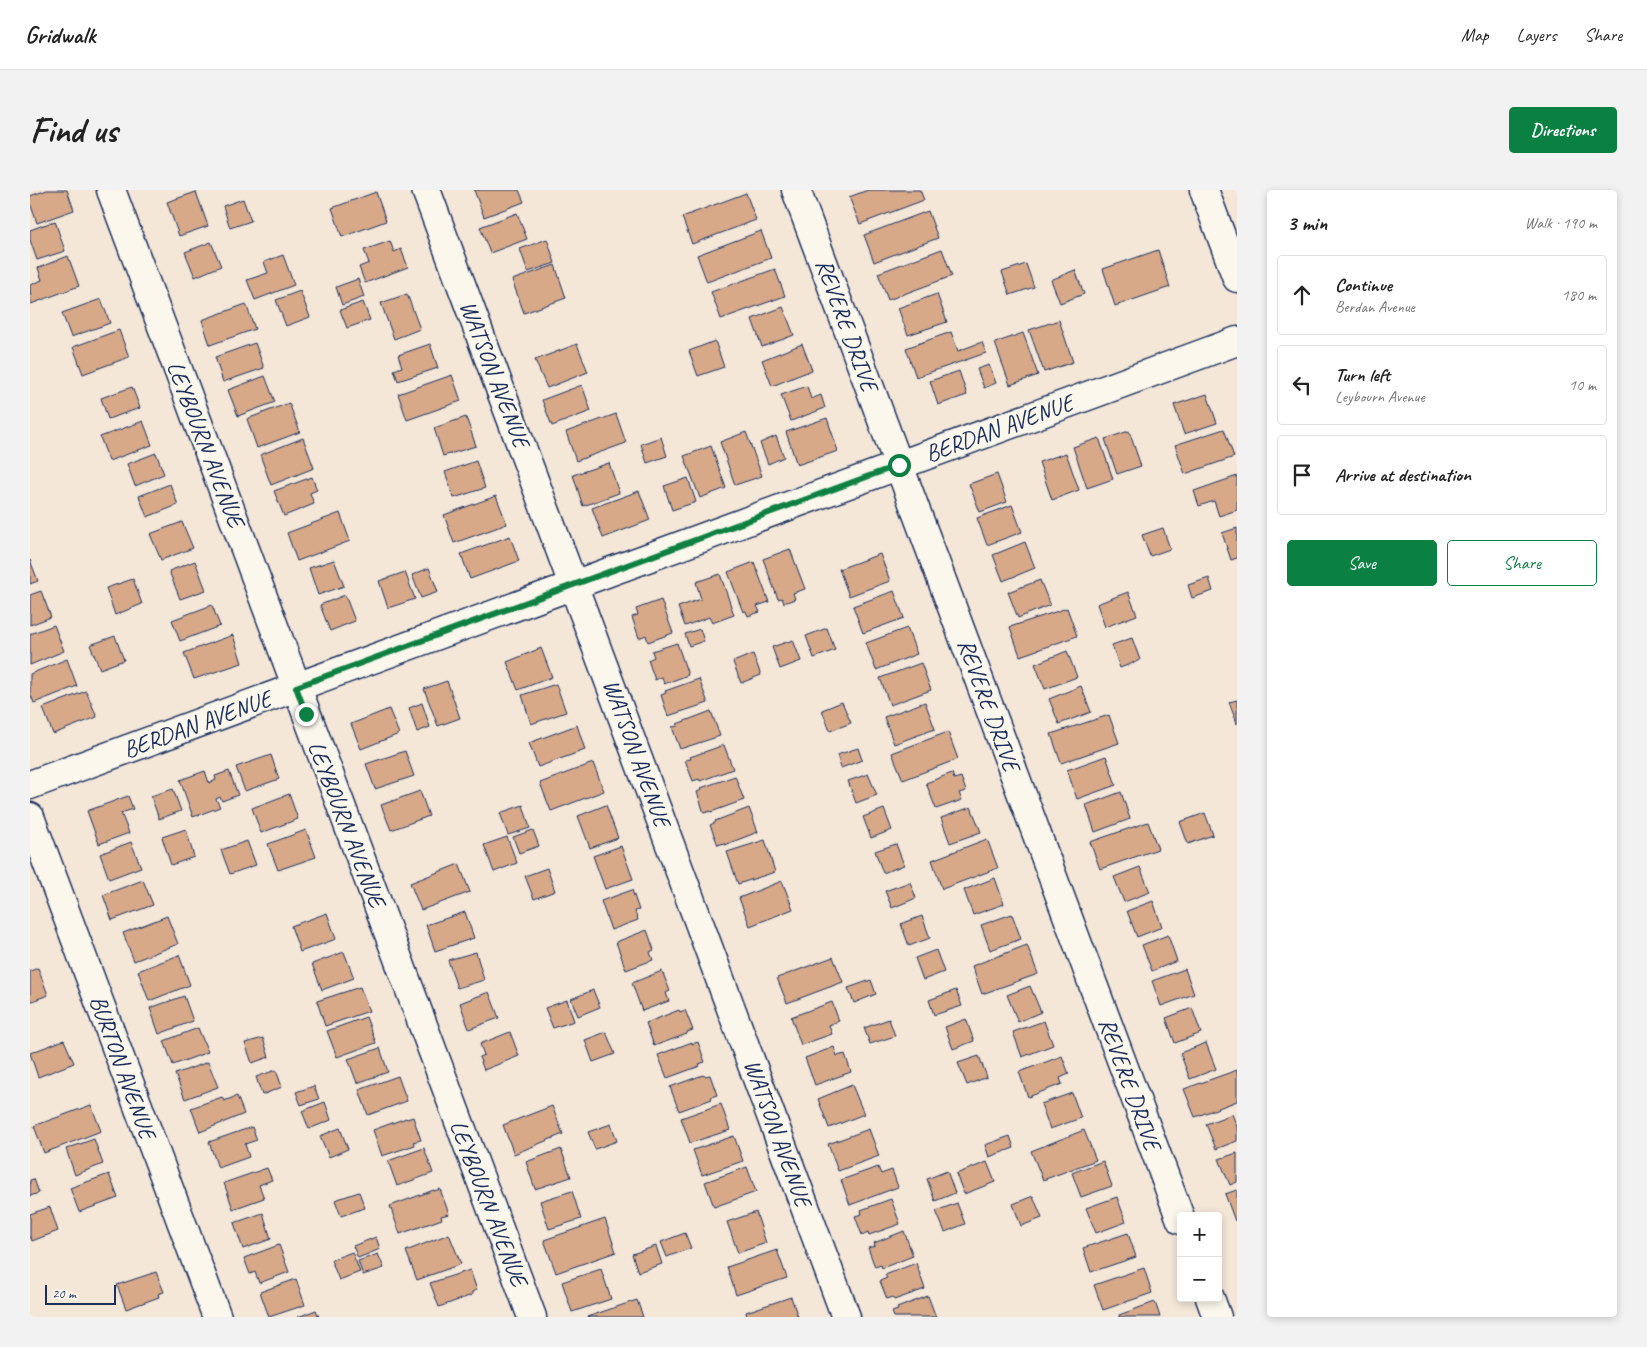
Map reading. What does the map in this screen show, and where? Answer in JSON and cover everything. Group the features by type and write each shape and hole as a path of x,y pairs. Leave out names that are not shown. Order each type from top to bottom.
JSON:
{"street":[{"name":"LEYBOURN AVENUE","path":"110,190 532,1317"},
{"name":"WATSON AVENUE","path":"426,190 846,1317"},
{"name":"REVERE DRIVE","path":"796,190 1178,1212"},
{"path":"1204,190 1237,278"},
{"name":"BERDAN AVENUE","path":"30,785 1237,341"},
{"name":"BURTON AVENUE","path":"30,817 217,1317"},
{"path":"1211,1302 1217,1317"}],"building":[{"path":"47,190 67,190 74,210 37,223 30,203 30,196"},
{"path":"474,190 519,190 524,202 484,217"},
{"path":"868,190 920,190 924,200 860,224 849,197"},
{"path":"196,192 208,226 179,236 167,202"},
{"path":"376,192 386,221 342,237 332,208"},
{"path":"746,193 756,220 692,244 682,217"},
{"path":"243,199 251,221 230,228 223,206"},
{"path":"928,211 938,238 874,262 864,235"},
{"path":"517,213 527,239 490,253 480,227"},
{"path":"55,221 65,251 37,260 30,240 30,230"},
{"path":"761,231 771,258 707,282 697,255"},
{"path":"547,239 555,263 528,272 520,249"},
{"path":"390,241 394,252 401,249 408,267 365,283 359,267 369,263 364,250"},
{"path":"211,242 221,266 195,277 185,252"},
{"path":"942,249 952,276 888,300 878,273"},
{"path":"1158,250 1170,287 1115,306 1103,269"},
{"path":"283,255 294,285 255,300 247,280 268,273 264,262"},
{"path":"68,256 79,286 31,304 30,285 42,280 38,268"},
{"path":"1026,264 1034,287 1010,295 1002,272"},
{"path":"555,265 566,298 524,313 512,280"},
{"path":"775,269 785,296 721,319 711,292"},
{"path":"1075,270 1084,294 1060,303 1051,280"},
{"path":"358,279 364,297 342,305 336,287"},
{"path":"300,291 310,317 286,326 276,300"},
{"path":"407,294 420,329 394,339 381,303"},
{"path":"937,294 947,322 908,335 898,308"},
{"path":"101,299 110,323 71,337 62,313"},
{"path":"363,302 370,320 347,328 340,310"},
{"path":"246,304 255,329 210,345 202,320"},
{"path":"783,307 794,335 762,347 752,319"},
{"path":"1059,320 1073,362 1044,372 1029,330"},
{"path":"119,330 129,357 83,374 73,347"},
{"path":"951,332 958,351 982,342 986,353 916,377 906,348"},
{"path":"1023,333 1038,375 1010,385 995,343"},
{"path":"715,341 724,367 698,376 689,351"},
{"path":"255,343 264,368 223,382 215,357"},
{"path":"430,344 438,368 398,381 394,370 402,367 398,355"},
{"path":"577,344 588,372 547,388 535,360"},
{"path":"802,344 812,370 772,386 762,360"},
{"path":"989,365 996,383 984,388 977,369"},
{"path":"959,371 967,395 938,405 930,381"},
{"path":"452,375 461,401 407,420 398,394"},
{"path":"265,376 275,402 238,416 228,390"},
{"path":"582,385 591,411 552,426 542,400"},
{"path":"807,386 811,399 821,395 825,408 791,421 781,395"},
{"path":"132,387 140,408 108,419 101,398"},
{"path":"1207,394 1217,423 1184,434 1174,405"},
{"path":"289,403 300,432 257,448 247,419"},
{"path":"616,414 626,443 576,461 566,432"},
{"path":"466,417 476,446 443,456 434,428"},
{"path":"827,418 838,451 797,465 786,432"},
{"path":"143,421 152,445 109,461 100,437"},
{"path":"1224,429 1234,457 1185,474 1175,445"},
{"path":"1129,431 1141,466 1117,474 1105,439"},
{"path":"746,432 762,476 735,485 720,442"},
{"path":"776,436 784,457 768,464 760,443"},
{"path":"661,437 667,456 647,463 641,444"},
{"path":"303,438 314,468 271,485 260,455"},
{"path":"1099,438 1113,479 1087,488 1073,447"},
{"path":"711,446 726,488 700,498 684,456"},
{"path":"156,453 164,474 135,486 127,464"},
{"path":"1066,453 1079,490 1052,500 1039,462"},
{"path":"476,461 485,488 454,498 445,472"},
{"path":"609,463 619,493 583,506 573,475"},
{"path":"997,474 1007,502 980,512 969,484"},
{"path":"1237,476 1237,510 1219,516 1214,501 1199,506 1194,491"},
{"path":"312,477 317,490 310,493 314,504 284,516 274,491"},
{"path":"688,478 696,502 672,510 664,486"},
{"path":"170,484 178,505 147,517 139,496"},
{"path":"639,491 650,520 603,538 592,508"},
{"path":"496,496 507,524 454,543 444,515"},
{"path":"1012,505 1022,532 987,545 977,518"},
{"path":"340,513 350,541 297,561 287,533"},
{"path":"182,522 193,548 161,560 150,534"},
{"path":"1163,528 1170,549 1150,556 1142,535"},
{"path":"1237,528 1237,558 1231,560 1222,533"},
{"path":"510,536 519,561 470,579 461,554"},
{"path":"1025,542 1035,568 1003,581 993,555"},
{"path":"790,549 805,589 793,593 795,599 784,603 782,598 778,599 763,559"},
{"path":"880,554 890,581 849,596 839,569"},
{"path":"30,560 38,581 30,584"},
{"path":"334,560 344,586 318,595 309,568"},
{"path":"195,561 206,590 180,599 169,571"},
{"path":"754,562 769,602 757,606 760,612 748,616 746,611 743,612 728,572"},
{"path":"429,568 438,592 421,598 412,575"},
{"path":"405,572 415,599 388,608 379,581"},
{"path":"720,574 734,615 712,623 709,617 685,626 678,607 701,599 696,582"},
{"path":"1209,578 1213,591 1192,598 1188,585"},
{"path":"133,579 142,604 115,615 106,588"},
{"path":"1040,580 1050,605 1018,618 1008,592"},
{"path":"41,591 51,617 30,625 30,595"},
{"path":"894,591 904,618 863,633 853,606"},
{"path":"1128,592 1137,615 1105,627 1097,604"},
{"path":"345,595 355,621 330,631 320,605"},
{"path":"661,600 673,633 648,642 646,635 639,638 632,617 638,615 636,609"},
{"path":"212,605 220,626 180,641 172,620"},
{"path":"1067,608 1077,636 1020,656 1010,627"},
{"path":"54,625 64,651 30,665 30,634"},
{"path":"827,628 835,650 814,658 806,636"},
{"path":"907,628 917,654 876,670 866,643"},
{"path":"700,629 704,641 689,646 685,634"},
{"path":"233,635 242,663 194,679 184,653"},
{"path":"115,636 124,660 100,669 90,645"},
{"path":"1132,638 1140,660 1120,668 1112,645"},
{"path":"793,640 801,661 780,669 772,647"},
{"path":"677,643 688,675 664,684 662,677 655,680 648,660 654,657 652,651"},
{"path":"541,648 552,677 518,690 507,662"},
{"path":"1067,651 1077,677 1045,689 1035,664"},
{"path":"753,654 761,675 741,683 733,662"},
{"path":"67,659 77,686 34,703 30,693 30,674"},
{"path":"921,663 931,690 890,705 880,678"},
{"path":"699,679 708,703 668,716 661,695 666,693 665,691"},
{"path":"447,681 460,718 438,726 424,689"},
{"path":"556,684 566,712 531,724 522,695"},
{"path":"1081,686 1091,712 1059,724 1049,699"},
{"path":"86,691 97,717 53,734 43,708"},
{"path":"1237,700 1237,724 1229,702"},
{"path":"842,702 851,723 830,731 822,710"},
{"path":"925,702 935,729 894,744 884,717"},
{"path":"422,703 430,727 417,732 409,708"},
{"path":"389,709 399,734 361,749 351,724"},
{"path":"711,711 720,736 680,749 672,727"},
{"path":"1109,715 1119,743 1061,763 1051,734"},
{"path":"577,725 585,750 538,767 529,743"},
{"path":"948,732 958,759 903,780 892,753"},
{"path":"724,745 733,769 700,781 699,779 693,781 685,760"},
{"path":"858,748 862,760 841,768 837,755"},
{"path":"405,751 414,776 375,789 366,764"},
{"path":"271,755 279,779 245,791 236,767"},
{"path":"1106,756 1116,785 1077,799 1067,770"},
{"path":"593,763 604,791 551,811 540,783"},
{"path":"205,771 209,783 216,780 215,776 229,771 238,795 222,801 220,797 216,799 220,807 193,817 180,780"},
{"path":"952,773 954,779 961,777 966,791 959,793 962,800 936,809 926,783"},
{"path":"868,774 877,795 856,803 848,781"},
{"path":"735,776 744,800 704,813 697,792 702,790 701,788"},
{"path":"173,789 181,811 159,819 151,796"},
{"path":"420,791 429,816 391,830 381,805"},
{"path":"1121,792 1130,819 1095,832 1086,805"},
{"path":"289,794 298,819 261,833 252,808"},
{"path":"128,796 133,809 121,813 129,833 99,844 87,811"},
{"path":"523,805 530,828 508,835 500,813"},
{"path":"606,805 618,838 590,848 578,816"},
{"path":"971,807 981,832 950,843 941,818"},
{"path":"749,808 758,832 724,845 724,843 718,845 710,825 715,821"},
{"path":"884,809 892,830 871,838 863,817"},
{"path":"1205,813 1213,835 1188,844 1180,822"},
{"path":"1148,822 1158,849 1100,869 1090,842"},
{"path":"186,829 194,857 171,865 162,837"},
{"path":"306,830 316,857 278,870 268,844"},
{"path":"533,830 539,846 519,853 513,837"},
{"path":"507,837 517,863 494,872 484,845"},
{"path":"987,839 998,868 942,889 932,860"},
{"path":"765,840 775,872 738,884 727,852"},
{"path":"247,841 256,865 230,874 221,850"},
{"path":"131,842 141,867 109,879 100,854"},
{"path":"896,844 904,865 883,873 875,851"},
{"path":"621,846 633,879 605,889 593,856"},
{"path":"459,864 470,892 421,910 410,883"},
{"path":"1140,867 1150,892 1124,902 1114,877"},
{"path":"547,868 555,891 534,899 525,876"},
{"path":"995,878 1004,904 973,915 964,890"},
{"path":"143,880 153,905 112,920 103,895"},
{"path":"782,881 793,909 750,926 739,898"},
{"path":"910,882 916,898 892,908 885,891"},
{"path":"632,890 639,910 635,911 638,920 611,930 601,901"},
{"path":"1153,901 1162,927 1137,937 1127,911"},
{"path":"465,912 474,938 435,951 426,925"},
{"path":"327,913 336,939 300,952 291,926"},
{"path":"1012,914 1021,939 990,950 981,925"},
{"path":"167,916 178,944 134,961 123,933"},
{"path":"922,916 930,938 909,946 901,924"},
{"path":"647,930 654,950 650,952 653,960 626,970 616,942"},
{"path":"1168,935 1177,961 1152,971 1142,945"},
{"path":"1027,945 1038,974 982,994 972,966"},
{"path":"936,950 944,972 923,980 915,958"},
{"path":"344,952 354,978 322,990 312,964"},
{"path":"476,952 484,980 457,988 448,960"},
{"path":"179,955 190,985 149,1001 138,971"},
{"path":"833,957 843,982 787,1003 777,978"},
{"path":"38,968 48,995 30,1002 30,971"},
{"path":"1185,969 1194,994 1161,1006 1152,981"},
{"path":"662,971 670,991 666,993 669,1001 642,1011 632,983"},
{"path":"871,980 876,994 854,1003 848,988"},
{"path":"1030,986 1041,1012 1018,1022 1007,995"},
{"path":"360,987 369,1011 325,1026 317,1001"},
{"path":"593,990 600,1007 578,1016 571,999"},
{"path":"956,990 962,1006 934,1015 929,1000"},
{"path":"489,992 499,1018 469,1029 460,1003"},
{"path":"184,996 193,1021 159,1034 150,1008"},
{"path":"567,1000 574,1021 553,1028 545,1008"},
{"path":"832,1002 839,1021 829,1025 832,1034 801,1045 791,1017"},
{"path":"1192,1008 1201,1033 1175,1043 1166,1018"},
{"path":"679,1010 680,1012 685,1010 693,1030 654,1046 646,1023"},
{"path":"366,1017 376,1043 337,1057 327,1031"},
{"path":"889,1019 895,1036 870,1044 864,1028"},
{"path":"966,1019 974,1041 953,1049 945,1027"},
{"path":"1044,1021 1053,1045 1022,1057 1013,1032"},
{"path":"198,1028 208,1052 173,1065 164,1041"},
{"path":"510,1032 519,1056 484,1070 479,1057 484,1055 480,1044"},
{"path":"606,1032 615,1054 593,1062 585,1040"},
{"path":"263,1038 269,1057 252,1063 245,1043"},
{"path":"64,1040 74,1063 38,1077 30,1053"},
{"path":"692,1042 692,1044 698,1042 705,1062 699,1064 700,1066 667,1078 658,1055"},
{"path":"1206,1043 1216,1069 1190,1079 1180,1053"},
{"path":"834,1047 837,1056 845,1054 851,1072 815,1085 805,1058"},
{"path":"380,1048 388,1072 357,1083 348,1059"},
{"path":"979,1056 987,1077 967,1085 958,1063"},
{"path":"1062,1056 1069,1074 1060,1078 1062,1084 1028,1097 1019,1072"},
{"path":"208,1062 218,1087 185,1099 175,1074"},
{"path":"276,1070 282,1087 262,1095 256,1077"},
{"path":"1237,1070 1237,1101 1195,1117 1184,1089"},
{"path":"703,1075 710,1075 717,1095 711,1097 712,1099 679,1111 670,1087"},
{"path":"398,1076 407,1101 368,1115 359,1090"},
{"path":"852,1085 864,1114 829,1128 818,1099"},
{"path":"314,1086 319,1099 301,1105 296,1092"},
{"path":"1072,1093 1081,1118 1050,1129 1041,1104"},
{"path":"237,1096 244,1114 200,1132 191,1108 222,1097 224,1101"},
{"path":"325,1102 331,1120 309,1129 302,1111"},
{"path":"721,1104 730,1130 690,1143 681,1118"},
{"path":"91,1105 101,1131 44,1153 34,1126"},
{"path":"552,1106 563,1134 514,1154 503,1125"},
{"path":"1232,1114 1237,1127 1237,1141 1216,1149 1206,1124"},
{"path":"413,1117 421,1140 413,1142 415,1145 382,1156 373,1130"},
{"path":"611,1124 617,1141 595,1149 588,1132"},
{"path":"252,1127 257,1140 245,1144 249,1157 218,1168 209,1142"},
{"path":"340,1128 348,1149 329,1157 320,1136"},
{"path":"869,1129 879,1156 838,1171 828,1144"},
{"path":"1084,1130 1096,1160 1043,1180 1031,1151"},
{"path":"734,1136 743,1161 702,1175 693,1150"},
{"path":"1010,1136 1014,1148 989,1157 985,1145"},
{"path":"94,1139 103,1164 75,1175 66,1149"},
{"path":"424,1148 433,1173 397,1186 388,1161"},
{"path":"561,1149 571,1177 535,1189 526,1162"},
{"path":"1237,1153 1237,1182 1230,1185 1219,1159"},
{"path":"1103,1161 1112,1186 1081,1197 1072,1173"},
{"path":"987,1162 995,1182 964,1194 956,1174"},
{"path":"747,1167 756,1192 714,1207 705,1182"},
{"path":"878,1167 881,1174 892,1170 898,1187 850,1205 841,1180"},
{"path":"267,1168 272,1180 259,1185 264,1198 233,1209 224,1183"},
{"path":"947,1171 955,1193 935,1201 927,1179"},
{"path":"109,1174 118,1198 79,1212 70,1188"},
{"path":"34,1179 39,1193 30,1196 30,1180"},
{"path":"440,1189 449,1214 441,1216 442,1219 400,1234 390,1206"},
{"path":"1237,1190 1237,1220 1235,1221 1225,1194"},
{"path":"572,1191 581,1219 549,1229 540,1201"},
{"path":"359,1192 365,1208 341,1216 335,1200"},
{"path":"1033,1196 1042,1218 1021,1226 1013,1204"},
{"path":"1117,1197 1126,1222 1096,1233 1086,1208"},
{"path":"891,1199 900,1224 869,1235 868,1232 862,1235 855,1216 862,1214 861,1210"},
{"path":"957,1203 965,1224 945,1232 936,1211"},
{"path":"50,1207 58,1231 32,1241 30,1236 30,1214"},
{"path":"756,1212 766,1243 738,1253 727,1222"},
{"path":"263,1213 271,1239 243,1249 234,1223"},
{"path":"605,1219 616,1252 556,1273 544,1240"},
{"path":"904,1231 913,1256 882,1268 881,1265 875,1267 868,1248 875,1246 874,1243"},
{"path":"685,1233 691,1248 667,1257 661,1242"},
{"path":"1128,1233 1136,1257 1091,1272 1083,1248"},
{"path":"449,1234 461,1264 417,1280 406,1251"},
{"path":"376,1237 380,1249 358,1258 353,1246"},
{"path":"279,1245 289,1272 259,1283 255,1272 250,1274 244,1258"},
{"path":"656,1246 662,1264 638,1272 632,1254"},
{"path":"777,1250 787,1278 736,1295 727,1267"},
{"path":"352,1252 360,1272 339,1280 331,1260"},
{"path":"378,1254 384,1268 363,1275 358,1261"},
{"path":"916,1263 925,1289 894,1300 893,1297 887,1299 880,1281 887,1278 885,1275"},
{"path":"1144,1268 1152,1293 1103,1310 1094,1285"},
{"path":"601,1269 611,1299 572,1312 562,1282"},
{"path":"470,1270 477,1290 472,1292 472,1295 439,1307 430,1283"},
{"path":"156,1272 164,1292 158,1294 159,1297 126,1309 117,1285"},
{"path":"296,1279 305,1305 269,1317 260,1292"},
{"path":"928,1296 936,1317 894,1317 892,1312 898,1310 897,1308"},
{"path":"791,1297 798,1317 747,1317 746,1312"},
{"path":"637,1300 643,1317 587,1317"},
{"path":"1155,1302 1160,1317 1119,1317 1119,1315"},
{"path":"316,1310 319,1317 298,1317"}],"route":[{"path":"306,714 296,687 899,465"}]}
